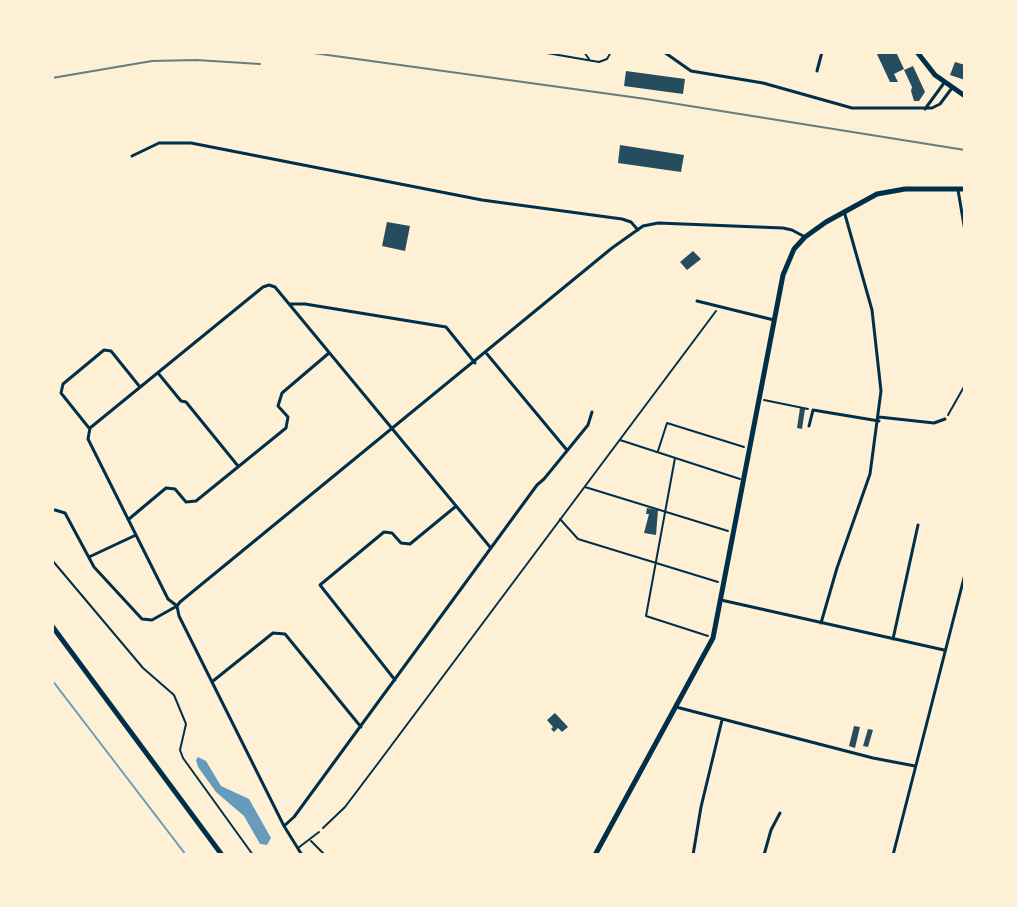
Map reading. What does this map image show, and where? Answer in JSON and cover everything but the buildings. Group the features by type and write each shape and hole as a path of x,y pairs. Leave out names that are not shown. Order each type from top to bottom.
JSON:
{"main road":[{"path":"917,52 944,83 965,96"},
{"path":"595,855 713,638 783,275 794,249 805,237 867,197 892,190 962,189"},
{"path":"52,626 222,855"}],"street":[{"path":"664,52 691,71 763,83 842,106 925,109 940,104 952,88"},
{"path":"817,71 822,52"},
{"path":"925,109 944,83"},
{"path":"132,156 159,143 191,143 482,200 622,219 631,222 638,230"},
{"path":"962,189 965,231"},
{"path":"821,623 870,474 881,391 872,310 844,211"},
{"path":"55,510 65,513 94,567 145,620 152,620 177,606 264,531 638,230 652,223 783,228 805,237"},
{"path":"302,855 284,826 179,616 177,606 168,599 88,439 90,428 263,287 275,287 490,547"},
{"path":"697,301 774,320"},
{"path":"290,304 446,327 475,363"},
{"path":"90,428 61,393 63,384 104,350 111,351 140,387"},
{"path":"129,519 166,488 175,489 186,502 196,501 286,428 288,417 278,406 282,393 329,353"},
{"path":"486,353 566,449"},
{"path":"158,373 238,466"},
{"path":"809,426 813,410 934,423 945,419"},
{"path":"284,826 361,727 490,547 588,425 592,412"},
{"path":"395,680 320,585 384,532 392,533 401,543 410,544 455,506"},
{"path":"893,639 918,525"},
{"path":"89,557 136,535"},
{"path":"893,855 965,574"},
{"path":"721,600 945,650"},
{"path":"213,681 273,633 285,634 361,727"},
{"path":"676,707 915,766"},
{"path":"693,855 722,720"},
{"path":"764,855 780,813"}],"lane":[{"path":"541,52 603,61 611,52"},
{"path":"565,52 569,57"},
{"path":"584,52 590,60"},
{"path":"297,848 319,832"},
{"path":"310,840 325,855"}],"path":[{"path":"319,832 345,807 371,773 719,307"},
{"path":"945,419 965,385"},
{"path":"759,399 813,410"},
{"path":"658,452 667,423 750,449"},
{"path":"619,440 744,480"},
{"path":"675,458 646,616 713,638"},
{"path":"584,487 734,533"},
{"path":"559,518 578,539 724,584"},
{"path":"52,560 143,668 170,690 186,724 180,750 183,758 253,855"}],"water":[{"path":"198,757 206,761 221,786 249,799 271,838 267,845 260,844 244,816 216,792 198,767"}],"waterway":[{"path":"52,680 186,855"}],"railway":[{"path":"306,52 646,99 965,150"},
{"path":"52,78 152,61 260,64"}]}
